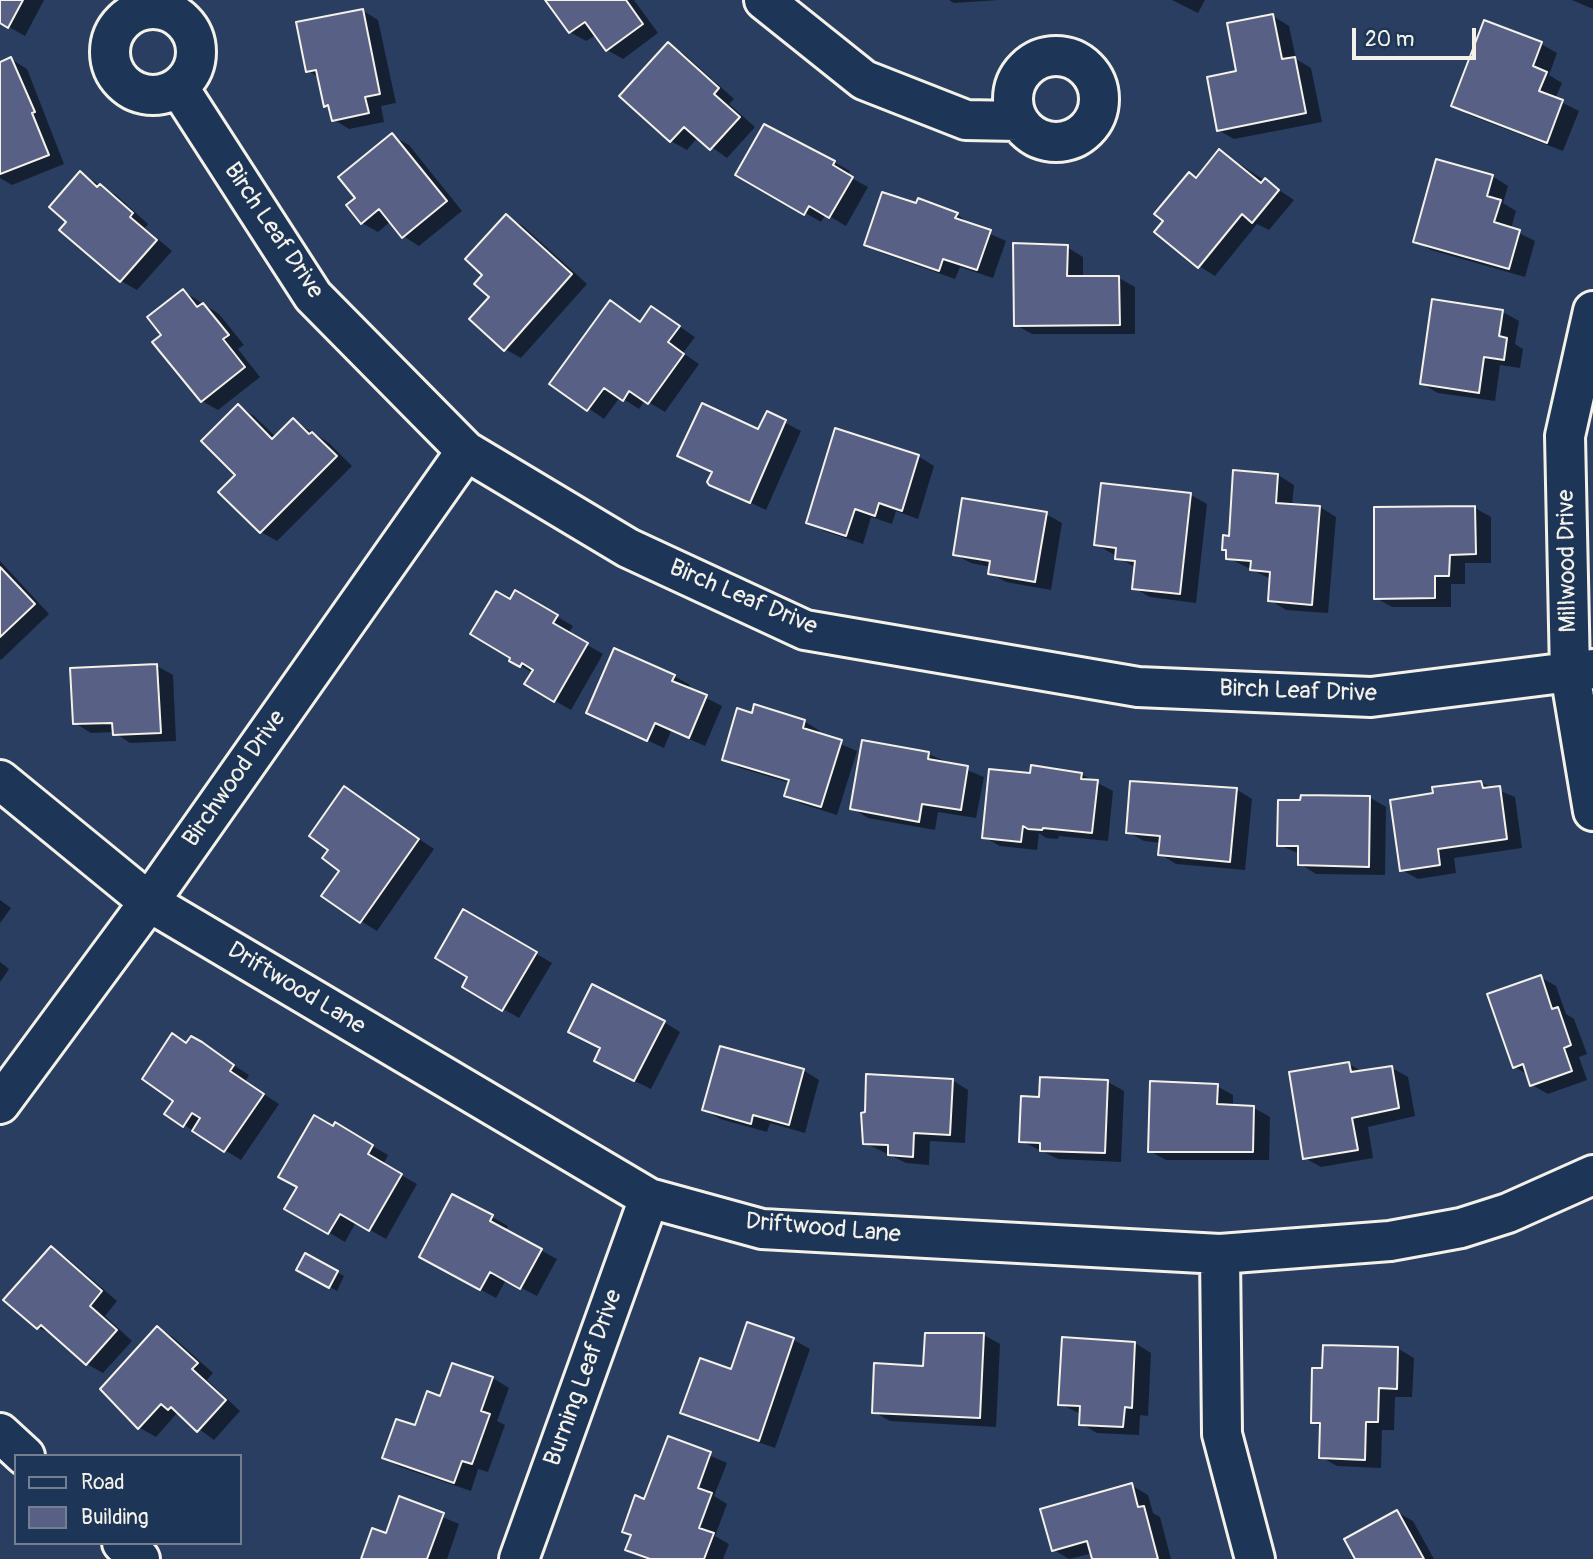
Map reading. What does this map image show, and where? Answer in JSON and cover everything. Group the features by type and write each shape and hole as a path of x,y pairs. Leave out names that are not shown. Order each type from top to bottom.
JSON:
{"street":[{"path":"764,0 864,80 966,120 1018,121"},
{"name":"Birch Leaf Drive","path":"179,88 313,296 466,451 628,548 805,630 1138,687 1371,697 1581,671"},
{"name":"Millwood Drive","path":"1593,311 1565,436 1593,811"},
{"name":"Birchwood Drive","path":"0,1104 149,902 466,451"},
{"name":"Driftwood Lane","path":"0,780 149,902 649,1198 762,1228 1220,1254 1390,1241 1461,1228 1508,1213 1593,1175"},
{"name":"Burning Leaf Drive","path":"519,1559 649,1198"},
{"path":"1220,1254 1222,1434 1255,1559"},
{"path":"0,1433 23,1454"},
{"path":"124,1545 140,1559"}],"building":[{"path":"0,0 23,0 8,28 0,23"},
{"path":"545,0 626,0 643,24 606,51 585,22 569,33"},
{"path":"363,9 380,94 365,97 369,113 332,121 328,105 324,107 316,70 306,72 296,22"},
{"path":"1273,14 1282,59 1295,57 1306,113 1217,131 1207,77 1236,71 1227,23"},
{"path":"1484,20 1542,42 1533,66 1547,72 1539,91 1563,100 1547,143 1451,106"},
{"path":"668,42 719,88 714,94 740,117 710,150 684,127 670,142 619,96"},
{"path":"11,57 35,112 32,113 49,155 0,174 0,62"},
{"path":"764,124 835,161 833,165 853,177 829,218 809,206 804,215 735,175"},
{"path":"392,133 447,201 402,238 379,209 361,224 346,205 355,198 338,177"},
{"path":"1219,149 1261,183 1265,178 1279,190 1252,223 1242,214 1198,268 1154,232 1163,221 1154,214 1189,172 1196,178"},
{"path":"1436,159 1493,175 1487,196 1501,200 1494,222 1520,230 1509,269 1413,242"},
{"path":"80,171 97,187 100,184 133,213 130,217 157,240 120,282 59,230 66,222 49,207"},
{"path":"882,192 916,203 918,198 958,213 955,218 991,230 977,270 943,259 939,271 864,245"},
{"path":"506,214 572,274 504,351 469,319 489,297 474,284 482,275 465,259"},
{"path":"1013,243 1068,245 1067,276 1119,276 1120,325 1014,326"},
{"path":"183,289 197,307 203,303 229,335 223,339 245,367 201,402 152,342 161,335 147,317"},
{"path":"1432,299 1503,310 1499,336 1507,338 1504,360 1484,357 1479,393 1420,384"},
{"path":"610,300 640,322 651,306 680,326 668,342 684,354 648,404 629,391 623,401 604,388 587,411 549,384"},
{"path":"702,403 758,429 767,411 786,420 750,503 709,485 707,482 712,472 677,456"},
{"path":"238,404 272,439 293,418 337,456 260,533 218,492 235,475 201,441"},
{"path":"835,428 919,455 902,511 879,503 875,516 855,509 846,536 806,523"},
{"path":"1233,470 1278,474 1276,503 1320,506 1312,605 1268,601 1270,572 1250,570 1251,561 1226,559 1226,550 1222,550 1223,535 1229,536"},
{"path":"1101,483 1191,493 1180,594 1132,589 1135,561 1115,559 1116,548 1094,545"},
{"path":"962,498 1047,512 1035,582 988,574 990,561 953,555"},
{"path":"1475,506 1476,554 1450,555 1449,576 1435,576 1435,598 1374,599 1374,507"},
{"path":"0,567 35,604 0,637"},
{"path":"515,590 558,615 553,623 588,643 554,702 524,684 533,670 522,663 520,667 509,661 510,658 470,634 496,591 510,599"},
{"path":"614,648 675,675 672,681 707,695 689,738 655,723 647,741 586,713"},
{"path":"157,664 161,733 113,735 112,723 73,724 70,668"},
{"path":"754,704 805,720 803,728 842,740 821,807 784,796 789,780 722,760 737,708 752,713"},
{"path":"862,740 929,752 928,759 968,766 961,810 922,804 919,822 850,809"},
{"path":"1031,765 1082,773 1081,779 1098,780 1092,833 1028,829 1023,826 1021,842 982,838 989,769 1030,773"},
{"path":"1130,781 1237,788 1230,862 1158,855 1160,836 1126,833"},
{"path":"1481,781 1483,788 1500,786 1507,839 1438,849 1440,865 1400,871 1390,800 1433,793 1432,787"},
{"path":"344,786 419,839 360,923 321,896 339,871 322,858 328,850 309,836"},
{"path":"1301,795 1370,796 1369,867 1298,865 1298,846 1277,846 1278,800 1300,800"},
{"path":"463,909 537,952 502,1011 462,987 467,977 435,958"},
{"path":"1541,975 1552,1009 1558,1007 1571,1045 1564,1048 1572,1071 1530,1086 1523,1064 1513,1068 1487,994"},
{"path":"592,984 665,1021 634,1081 594,1061 600,1048 568,1032"},
{"path":"172,1033 186,1043 191,1036 202,1042 234,1065 230,1071 264,1094 224,1152 192,1131 200,1118 192,1113 183,1127 164,1114 173,1101 142,1079"},
{"path":"720,1046 804,1069 789,1125 753,1115 751,1124 702,1110"},
{"path":"1349,1062 1351,1072 1392,1066 1399,1108 1352,1118 1358,1150 1303,1159 1289,1072"},
{"path":"866,1074 953,1079 950,1135 914,1133 913,1157 888,1155 888,1145 863,1144 861,1113 865,1112"},
{"path":"1040,1077 1108,1080 1105,1153 1040,1151 1040,1143 1019,1142 1021,1096 1039,1097"},
{"path":"1150,1081 1218,1084 1217,1104 1254,1106 1253,1152 1148,1152"},
{"path":"314,1115 333,1126 335,1122 373,1145 368,1154 402,1174 369,1231 340,1214 328,1234 284,1209 297,1187 278,1177"},
{"path":"452,1194 493,1215 490,1221 542,1249 520,1289 490,1272 480,1290 419,1257"},
{"path":"51,1246 102,1291 90,1306 117,1330 86,1365 41,1325 37,1329 3,1300"},
{"path":"305,1253 338,1271 329,1288 296,1270"},
{"path":"747,1322 794,1338 759,1441 680,1413 700,1358 731,1369"},
{"path":"157,1326 198,1363 192,1369 226,1400 197,1432 171,1407 168,1410 161,1404 138,1429 100,1389"},
{"path":"925,1333 984,1333 980,1418 872,1413 874,1363 923,1366"},
{"path":"1062,1337 1135,1342 1132,1408 1125,1407 1123,1427 1079,1425 1080,1406 1058,1405"},
{"path":"1323,1345 1398,1347 1397,1389 1379,1388 1378,1422 1366,1422 1365,1460 1319,1458 1320,1423 1311,1423 1312,1368 1322,1368"},
{"path":"452,1363 493,1377 481,1411 490,1414 472,1464 462,1461 454,1483 382,1458 396,1419 415,1425 427,1391 440,1396"},
{"path":"668,1436 711,1452 698,1488 712,1493 699,1528 714,1533 704,1559 650,1559 625,1550 631,1535 622,1532 635,1495 644,1499"},
{"path":"1132,1483 1138,1507 1144,1506 1158,1559 1092,1559 1087,1541 1052,1551 1040,1509"},
{"path":"399,1496 444,1513 427,1559 361,1559 372,1528 386,1533"},
{"path":"1397,1510 1424,1559 1355,1559 1344,1539"}]}
